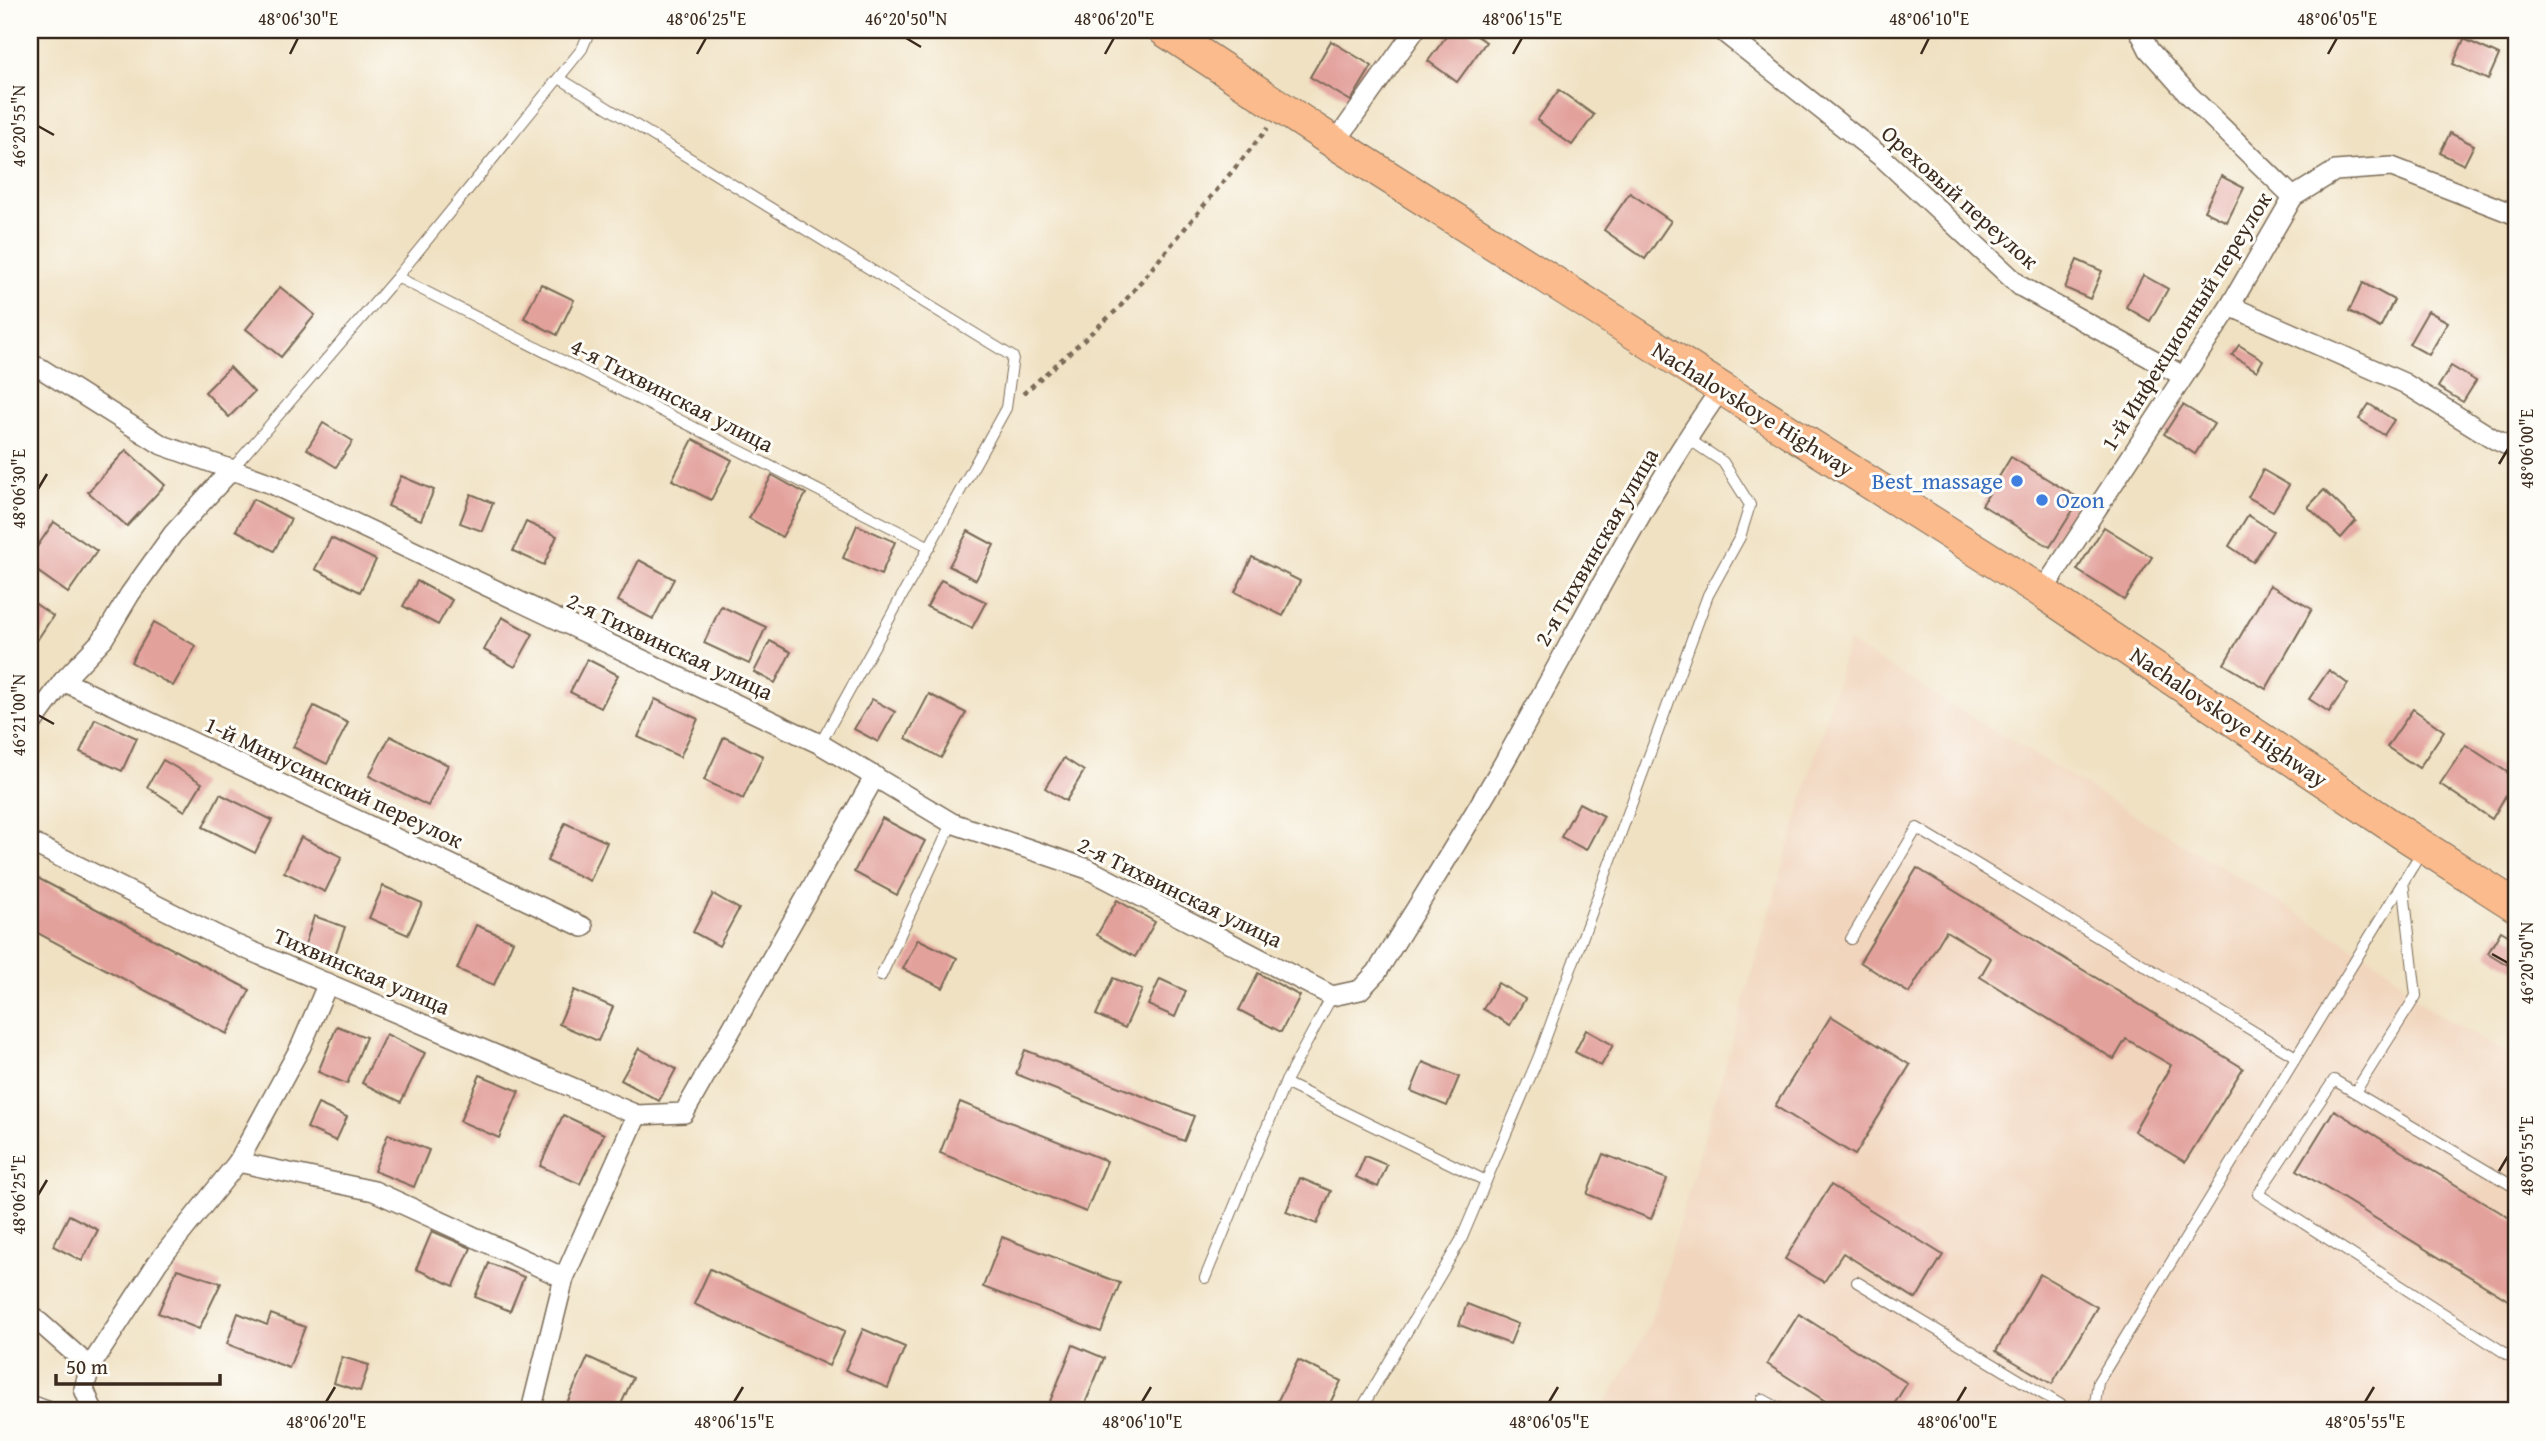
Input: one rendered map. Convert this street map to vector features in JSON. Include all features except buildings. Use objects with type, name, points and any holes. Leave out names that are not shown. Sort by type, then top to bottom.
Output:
[{"type":"main road","name":"Nachalovskoye Highway","points":[[1164,30],[1335,143],[2042,592],[2516,906]]},
{"type":"street","points":[[1335,143],[1415,30]]},
{"type":"street","name":"Ореховый переулок","points":[[1721,30],[1884,159],[2020,286],[2183,376]]},
{"type":"street","name":"1-й Инфекционный переулок","points":[[2042,592],[2230,306],[2293,197],[2189,95],[2149,50],[2139,30]]},
{"type":"street","points":[[2293,197],[2335,171],[2392,167],[2516,215]]},
{"type":"street","points":[[2230,306],[2404,383],[2494,439],[2516,449]]},
{"type":"street","name":"2-я Тихвинская улица","points":[[30,364],[162,445],[272,484],[820,744],[952,823],[1088,869],[1332,996],[1360,990],[1377,972],[1511,752],[1609,567],[1687,438],[1721,389]]},
{"type":"street","points":[[30,726],[63,681],[103,639],[130,594],[173,534],[232,469]]},
{"type":"street","name":"1-й Минусинский переулок","points":[[63,681],[583,927]]},
{"type":"street","name":"Тихвинская улица","points":[[30,842],[232,943],[637,1115],[684,1114],[875,776]]},
{"type":"street","points":[[93,1411],[84,1389],[90,1367],[158,1262],[238,1162],[302,1046],[328,983]]},
{"type":"street","points":[[531,1411],[564,1278],[637,1115]]},
{"type":"street","points":[[238,1162],[374,1191],[564,1278]]},
{"type":"street","points":[[30,1314],[90,1367]]},
{"type":"street","points":[[30,1405],[47,1411]]},
{"type":"lane","points":[[232,469],[397,277],[582,49],[590,30]]},
{"type":"lane","points":[[559,78],[1013,357],[1006,408],[820,744]]},
{"type":"lane","name":"4-я Тихвинская улица","points":[[397,277],[930,547]]},
{"type":"lane","points":[[1360,1411],[1461,1240],[1539,1056],[1708,595],[1740,537],[1750,505],[1723,462],[1687,438]]},
{"type":"lane","points":[[881,976],[952,823]]},
{"type":"lane","points":[[1851,939],[1917,828],[2296,1057]]},
{"type":"lane","points":[[2094,1411],[2098,1382],[2424,847]]},
{"type":"lane","points":[[2355,1092],[2416,996],[2403,881]]},
{"type":"lane","points":[[1206,1278],[1285,1083],[1332,996]]},
{"type":"lane","points":[[2516,1188],[2334,1080],[2258,1194],[2516,1360]]},
{"type":"lane","points":[[1285,1083],[1486,1181]]},
{"type":"lane","points":[[1857,1282],[2071,1411]]},
{"type":"lane","points":[[1762,1399],[1784,1411]]},
{"type":"path","points":[[1006,408],[1119,308],[1283,109]]},
{"type":"shaded area","points":[[1848,642],[2360,951],[2385,967],[2426,1007],[2516,1059],[2516,1411],[1602,1411],[1650,1324]]},
{"type":"place","name":"Best_massage","points":[[2017,481]]},
{"type":"place","name":"Ozon","points":[[2042,500]]}]
